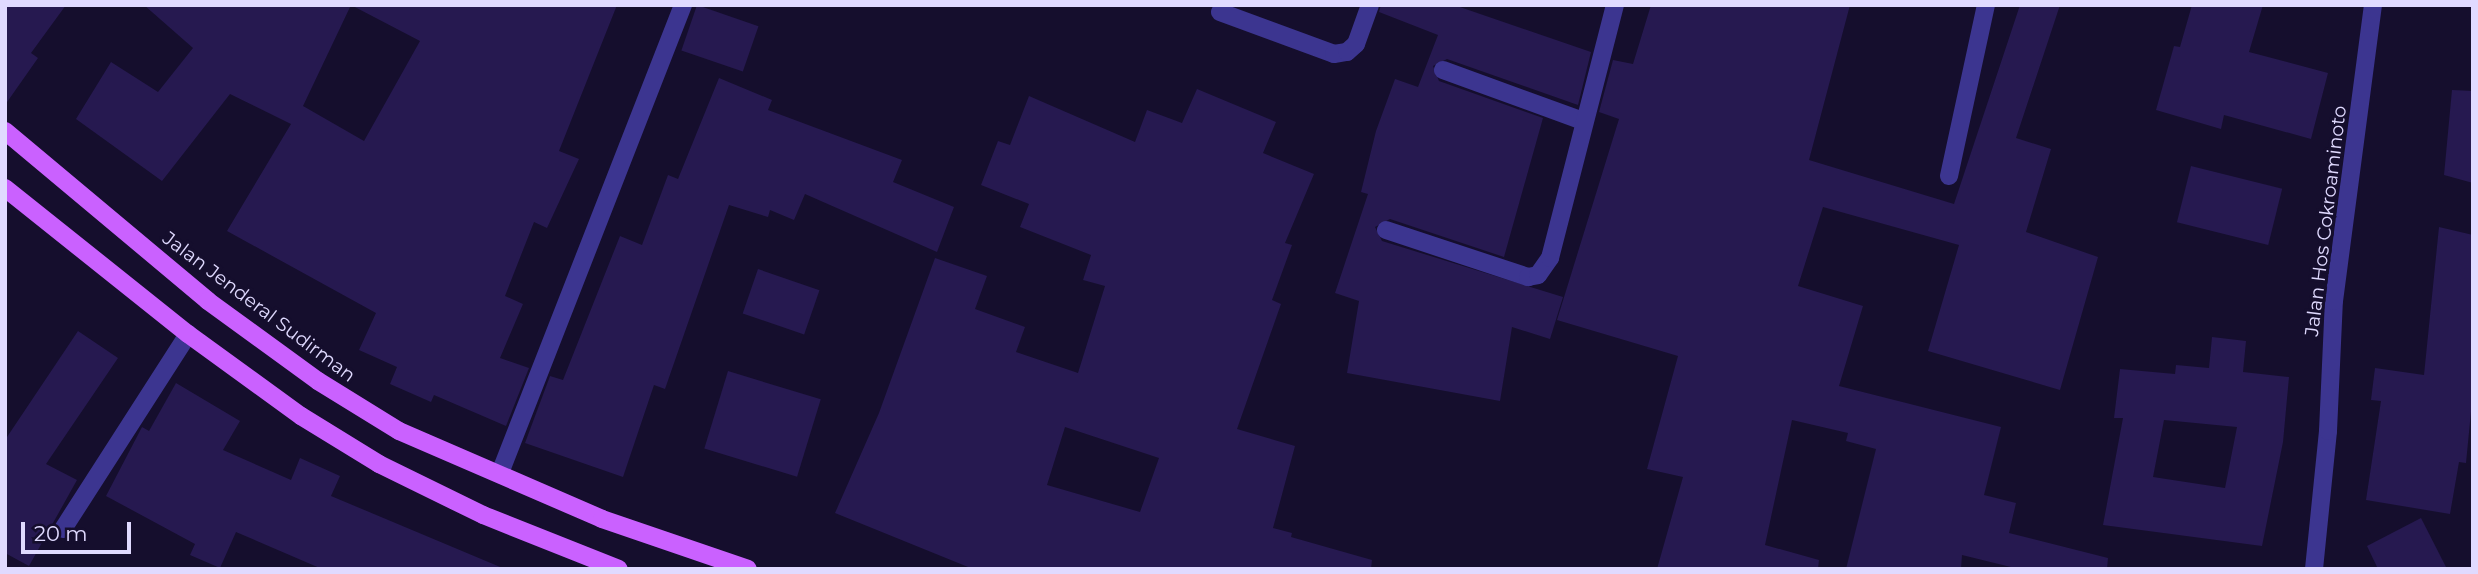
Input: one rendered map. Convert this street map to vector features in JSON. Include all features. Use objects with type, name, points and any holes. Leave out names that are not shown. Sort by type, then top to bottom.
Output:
[{"type":"main road","name":"Jalan Jenderal Sudirman","points":[[5,131],[208,301],[318,381],[399,431],[602,519],[748,569]]},
{"type":"main road","points":[[5,188],[188,334],[301,416],[379,464],[483,515],[619,569]]},
{"type":"street","points":[[500,473],[683,5]]},
{"type":"street","points":[[1220,12],[1334,54],[1348,52],[1356,44],[1370,5]]},
{"type":"street","points":[[1386,230],[1528,277],[1538,275],[1550,258],[1583,121],[1615,5]]},
{"type":"street","points":[[1949,176],[1986,5]]},
{"type":"street","name":"Jalan Hos Cokroaminoto","points":[[2314,569],[2328,431],[2334,301],[2373,5]]},
{"type":"street","points":[[1443,70],[1583,121]]},
{"type":"street","points":[[63,529],[188,334]]},
{"type":"building","points":[[5,5],[66,5],[31,53],[38,58],[5,105]]},
{"type":"building","points":[[144,5],[351,5],[617,5],[559,151],[579,159],[547,228],[534,222],[505,296],[523,304],[500,358],[529,368],[506,426],[434,395],[431,402],[390,384],[397,367],[359,350],[376,313],[227,231],[291,124],[230,94],[162,181],[76,119],[111,62],[158,92],[193,48]],"holes":[[[351,5],[420,41],[364,141],[303,106]]]},
{"type":"building","points":[[697,5],[758,26],[743,72],[681,50]]},
{"type":"building","points":[[1381,5],[1454,5],[1591,52],[1578,105],[1447,59],[1433,66],[1439,81],[1543,118],[1504,257],[1390,219],[1375,227],[1382,241],[1563,297],[1550,339],[1512,327],[1500,401],[1347,373],[1359,301],[1335,293],[1368,194],[1361,192],[1376,131],[1395,79],[1418,87],[1438,35],[1379,12]]},
{"type":"building","points":[[1651,5],[1850,5],[1809,160],[1954,204],[2020,5],[2060,5],[2016,138],[2051,149],[2026,232],[2098,257],[2060,390],[1928,351],[1959,245],[1823,207],[1798,286],[1863,306],[1839,386],[2001,427],[1984,495],[2016,503],[2009,533],[2108,558],[2107,569],[2019,569],[1962,555],[1961,569],[1846,569],[1876,449],[1846,441],[1848,433],[1792,420],[1765,545],[1819,560],[1818,569],[1657,569],[1683,477],[1647,469],[1678,356],[1557,320],[1619,119],[1599,112],[1613,60],[1633,64]]},
{"type":"building","points":[[2192,5],[2263,5],[2249,52],[2328,73],[2311,139],[2224,115],[2221,129],[2156,110],[2174,46],[2180,47]]},
{"type":"building","points":[[719,78],[772,100],[768,110],[902,160],[893,182],[954,207],[937,252],[805,194],[794,220],[770,210],[768,217],[729,205],[665,389],[654,385],[623,477],[525,443],[550,376],[563,380],[620,236],[642,245],[668,175],[678,179]]},
{"type":"building","points":[[1197,89],[1276,122],[1263,153],[1314,174],[1285,243],[1292,245],[1272,300],[1281,304],[1237,429],[1295,446],[1273,528],[1292,533],[1291,537],[1372,560],[1371,569],[973,569],[835,513],[879,413],[935,258],[987,276],[975,309],[1025,327],[1016,352],[1078,373],[1105,286],[1083,280],[1091,255],[1020,227],[1029,204],[981,185],[998,141],[1010,145],[1029,96],[1135,142],[1147,110],[1182,123]],"holes":[[[1065,427],[1159,458],[1140,512],[1047,485]]]},
{"type":"building","points":[[2452,90],[2473,91],[2473,183],[2444,175]]},
{"type":"building","points":[[2191,166],[2282,189],[2268,245],[2177,222]]},
{"type":"building","points":[[2439,227],[2473,235],[2473,391],[2466,463],[2459,462],[2450,514],[2366,500],[2381,401],[2371,400],[2375,368],[2424,375]]},
{"type":"building","points":[[758,269],[819,290],[804,335],[743,313]]},
{"type":"building","points":[[78,331],[118,358],[46,464],[77,480],[29,566],[5,553],[5,440]]},
{"type":"building","points":[[2212,337],[2246,341],[2243,372],[2289,377],[2283,442],[2262,546],[2103,525],[2123,418],[2114,418],[2120,369],[2175,374],[2176,365],[2209,368]],"holes":[[[2164,420],[2237,427],[2225,488],[2153,477]]]},
{"type":"building","points":[[728,371],[821,399],[797,477],[704,448]]},
{"type":"building","points":[[176,383],[240,421],[223,450],[291,480],[300,458],[340,476],[331,496],[505,569],[322,569],[236,532],[220,568],[190,555],[195,544],[106,496],[142,427],[149,431]]},
{"type":"building","points":[[2421,518],[2447,569],[2378,569],[2367,546]]}]
